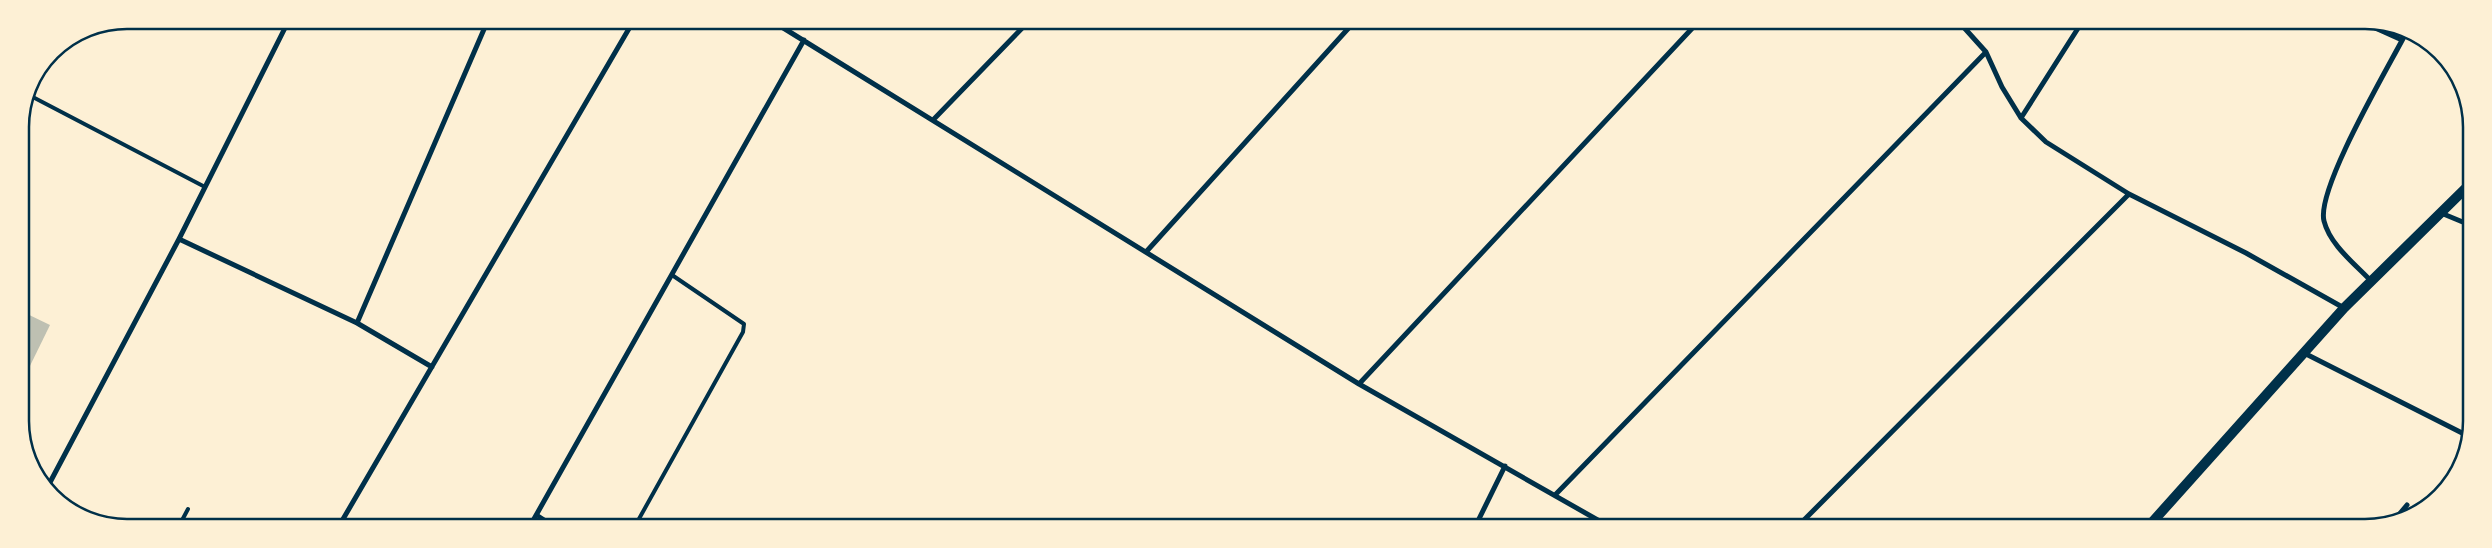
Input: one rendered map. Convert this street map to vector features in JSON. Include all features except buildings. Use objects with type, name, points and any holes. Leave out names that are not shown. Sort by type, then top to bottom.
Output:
[{"type":"main road","points":[[2156,519],[2344,308],[2463,191]]},
{"type":"street","points":[[50,482],[179,239],[284,29]]},
{"type":"street","points":[[357,323],[484,29]]},
{"type":"street","points":[[343,519],[629,29]]},
{"type":"street","points":[[785,29],[934,119],[1358,384],[1556,494],[1597,519]]},
{"type":"street","points":[[934,119],[1021,29]]},
{"type":"street","points":[[1146,252],[1348,29]]},
{"type":"street","points":[[1358,384],[1691,29]]},
{"type":"street","points":[[1965,29],[1986,52],[2002,87],[2021,118],[2046,142],[2129,194],[2246,253],[2344,308]]},
{"type":"street","points":[[2021,118],[2078,29]]},
{"type":"street","points":[[2381,30],[2402,40]]},
{"type":"street","points":[[2371,281],[2330,238],[2324,221],[2323,207],[2325,195],[2344,152],[2404,37]]},
{"type":"street","points":[[534,519],[804,40]]},
{"type":"street","points":[[1556,494],[1986,52]]},
{"type":"street","points":[[1806,519],[2129,194]]},
{"type":"street","points":[[2441,213],[2463,222]]},
{"type":"street","points":[[179,239],[357,323],[432,367]]},
{"type":"street","points":[[2304,354],[2462,433]]},
{"type":"street","points":[[1479,519],[1505,466]]},
{"type":"street","points":[[2400,513],[2407,505]]},
{"type":"lane","points":[[33,97],[205,187]]},
{"type":"lane","points":[[639,519],[743,332],[744,324],[672,274]]},
{"type":"lane","points":[[183,519],[188,509]]},
{"type":"lane","points":[[536,515],[543,519]]}]
